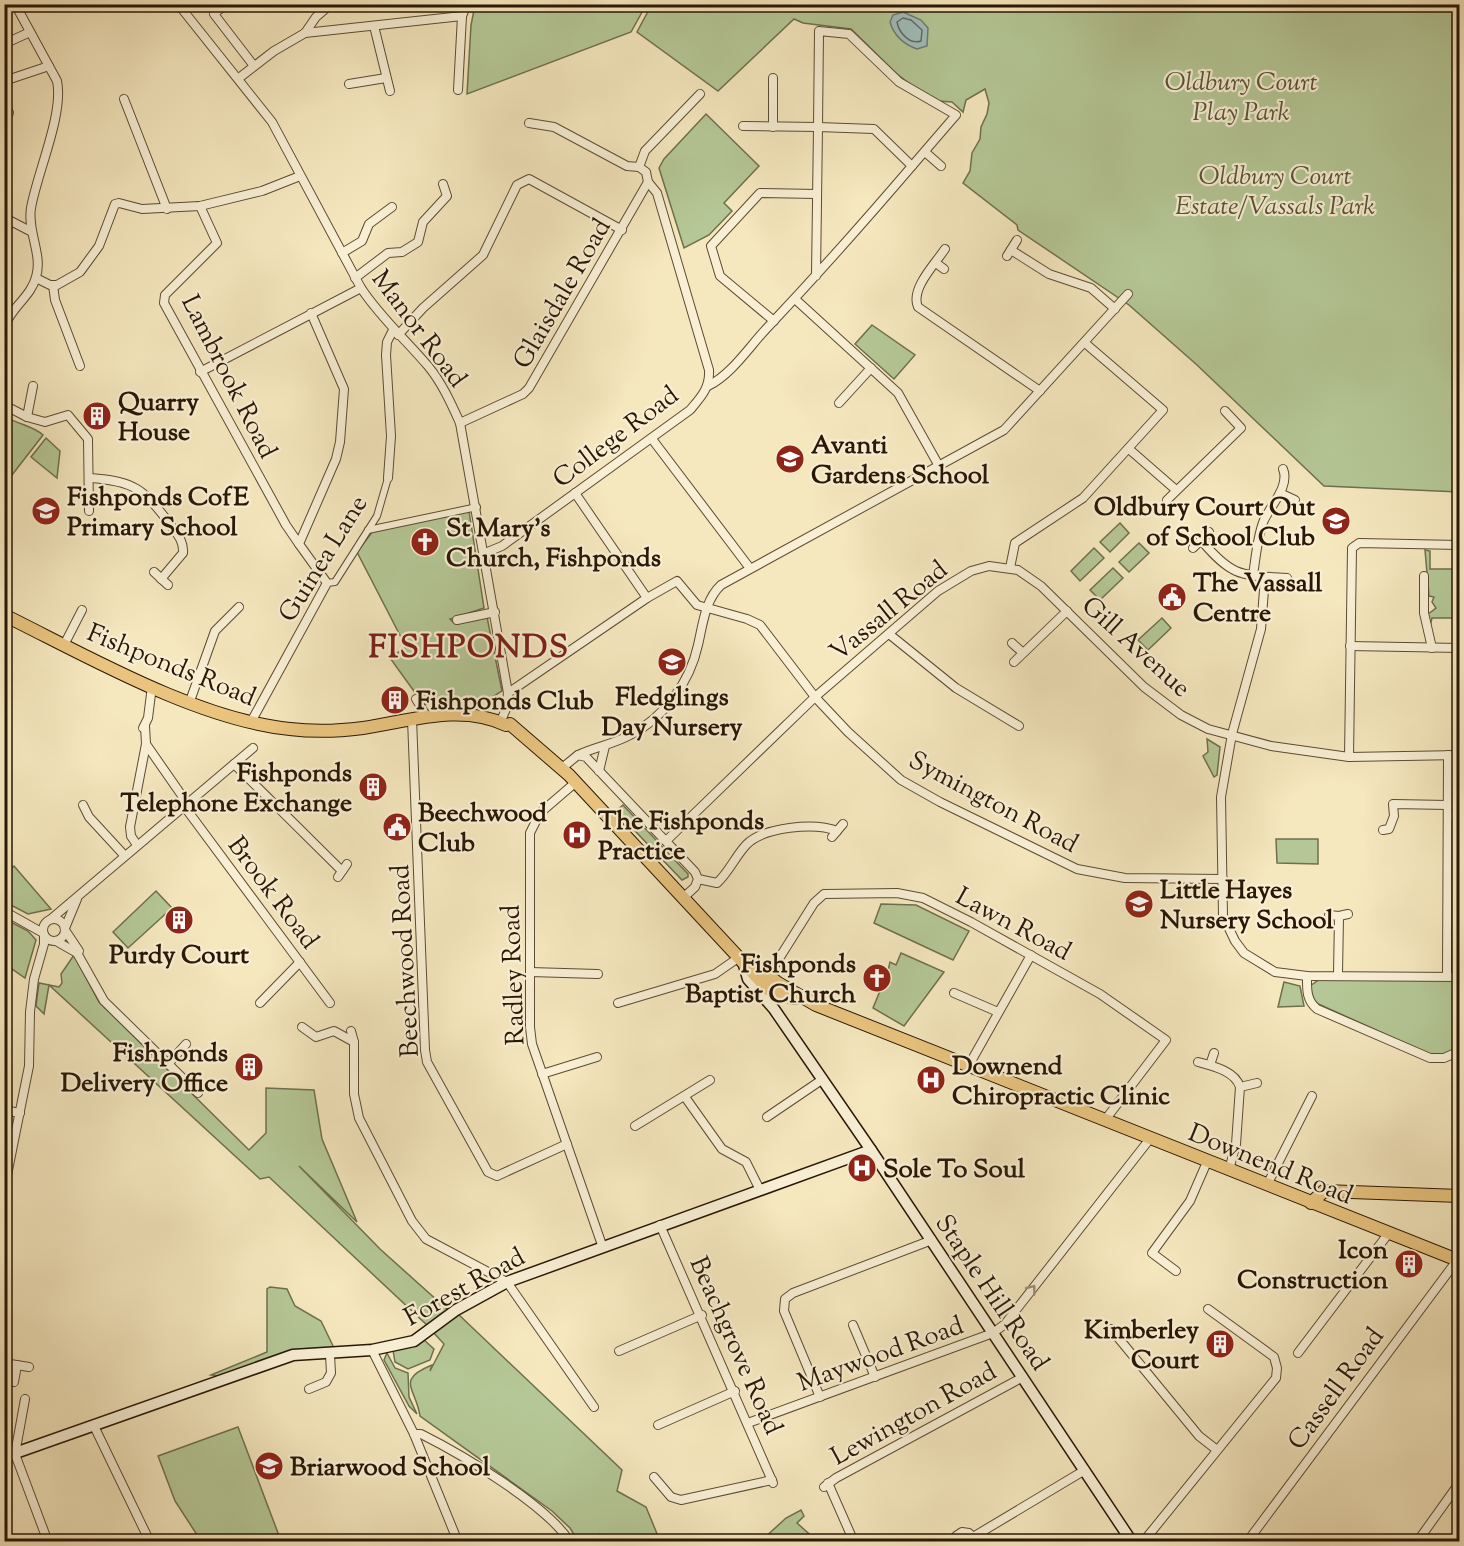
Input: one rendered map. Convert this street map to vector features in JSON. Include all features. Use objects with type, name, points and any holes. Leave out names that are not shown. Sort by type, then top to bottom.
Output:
[{"type":"main road","name":"Fishponds Road","points":[[4,615],[152,686],[190,702],[251,722],[292,730],[344,730],[427,717],[475,714],[512,725],[576,782],[768,989]]},
{"type":"main road","name":"Fishponds Road","points":[[741,961],[752,963],[768,976]]},
{"type":"main road","name":"Staple Hill Road","points":[[741,961],[748,979],[774,1009],[823,1079],[1132,1542]]},
{"type":"main road","name":"Downend Road","points":[[768,976],[799,997],[1105,1120],[1149,1140],[1459,1260]]},
{"type":"main road","name":"Staple Hill Road","points":[[768,989],[774,1009]]},
{"type":"main road","name":"Downend Road","points":[[768,989],[793,998],[799,997]]},
{"type":"main road","name":"Forest Road","points":[[10,1456],[293,1355],[372,1350],[420,1338],[433,1325],[507,1281],[871,1150]]},
{"type":"main road","points":[[1311,1203],[1324,1191],[1460,1196]]},
{"type":"street","points":[[4,328],[12,311],[26,295],[36,278],[38,264],[32,232],[31,210],[59,90],[49,66],[15,4]]},
{"type":"street","name":"Manor Road","points":[[178,4],[272,122],[361,288],[433,374],[446,393],[460,423],[477,507],[508,693],[503,724]]},
{"type":"street","points":[[226,4],[214,14],[254,66]]},
{"type":"street","points":[[305,33],[316,17],[331,4]]},
{"type":"street","points":[[458,90],[462,16],[467,4]]},
{"type":"street","points":[[239,78],[274,51],[305,33],[462,16]]},
{"type":"street","points":[[374,26],[390,91]]},
{"type":"street","points":[[708,386],[719,380],[816,276],[956,115],[899,82],[849,34],[819,31],[816,276]]},
{"type":"street","points":[[4,44],[30,32]]},
{"type":"street","points":[[4,81],[49,66]]},
{"type":"street","points":[[349,84],[386,78]]},
{"type":"street","points":[[773,78],[773,127]]},
{"type":"street","points":[[529,123],[554,127],[627,166],[639,167],[645,151],[700,94]]},
{"type":"street","points":[[124,99],[167,209]]},
{"type":"street","points":[[743,126],[874,129],[912,166]]},
{"type":"street","points":[[925,152],[940,166]]},
{"type":"street","name":"College Road","points":[[485,553],[502,546],[652,439],[690,410],[708,386],[709,370],[657,193],[648,182],[646,172],[639,167]]},
{"type":"street","points":[[36,278],[53,285],[65,282],[88,263],[99,246],[115,204],[142,209],[200,206],[262,191],[300,176]]},
{"type":"street","points":[[388,478],[391,436],[387,342],[483,255],[517,185],[529,179],[622,230]]},
{"type":"street","name":"Glaisdale Road","points":[[460,423],[523,394],[529,388],[648,182]]},
{"type":"street","points":[[355,278],[391,252],[402,252],[418,242],[423,222],[447,196],[443,184]]},
{"type":"street","points":[[774,321],[720,276],[711,246],[760,193],[816,194]]},
{"type":"street","name":"Lambrook Road","points":[[200,206],[217,243],[165,295],[164,303],[200,372],[299,544],[327,583]]},
{"type":"street","points":[[342,254],[362,241],[369,224],[392,207]]},
{"type":"street","points":[[5,218],[32,232]]},
{"type":"street","points":[[1017,240],[1009,253],[1049,274],[1091,288],[1115,309]]},
{"type":"street","points":[[945,249],[917,293],[916,303],[920,310],[1041,391]]},
{"type":"street","points":[[936,263],[945,269]]},
{"type":"street","points":[[53,285],[55,300],[80,366]]},
{"type":"street","points":[[200,372],[361,288]]},
{"type":"street","points":[[562,768],[578,755],[630,735],[650,722],[677,692],[695,657],[707,608],[717,588],[749,567],[1004,429],[1128,294]]},
{"type":"street","points":[[795,298],[897,393],[939,466]]},
{"type":"street","points":[[299,544],[336,459],[340,442],[344,389],[311,313]]},
{"type":"street","points":[[1010,568],[1016,543],[1078,503],[1163,410],[1085,343]]},
{"type":"street","points":[[839,403],[871,368]]},
{"type":"street","points":[[27,417],[33,386]]},
{"type":"street","points":[[4,405],[27,417],[45,422],[68,416],[87,435],[90,478],[89,511]]},
{"type":"street","points":[[1167,500],[1241,428],[1226,411]]},
{"type":"street","points":[[652,439],[749,567]]},
{"type":"street","points":[[1129,449],[1176,490]]},
{"type":"street","points":[[1253,575],[1258,542],[1270,509],[1280,493],[1285,476],[1282,469]]},
{"type":"street","points":[[90,478],[118,480],[151,498],[181,539],[183,553],[161,579]]},
{"type":"street","name":"Guinea Lane","points":[[251,722],[327,583],[335,582],[377,516],[388,478]]},
{"type":"street","points":[[575,493],[647,598]]},
{"type":"street","points":[[1280,493],[1295,500]]},
{"type":"street","points":[[368,530],[477,507]]},
{"type":"street","points":[[1193,548],[1209,532]]},
{"type":"street","points":[[1201,540],[1230,570],[1265,577],[1287,578]]},
{"type":"street","points":[[1349,757],[1352,548],[1355,544],[1460,544]]},
{"type":"street","name":"Vassall Road","points":[[666,841],[815,697],[953,580],[971,571],[989,566],[1010,568]]},
{"type":"street","name":"Gill Avenue","points":[[1010,568],[1041,586],[1144,687],[1181,715],[1208,729],[1270,746],[1349,757],[1460,755]]},
{"type":"street","points":[[154,572],[168,585]]},
{"type":"street","points":[[1424,576],[1424,613],[1432,648]]},
{"type":"street","points":[[1265,577],[1261,629],[1232,734],[1221,797],[1223,916],[1235,941],[1244,953],[1275,972],[1307,976],[1338,974],[1460,977]]},
{"type":"street","points":[[508,693],[677,580],[693,602],[707,608]]},
{"type":"street","points":[[190,702],[215,631],[239,607]]},
{"type":"street","name":"Symington Road","points":[[707,608],[760,625],[815,697],[870,754],[901,780],[940,802],[1077,869],[1125,878],[1223,879]]},
{"type":"street","points":[[64,645],[82,610]]},
{"type":"street","points":[[1014,662],[1066,611]]},
{"type":"street","points":[[457,620],[495,612]]},
{"type":"street","points":[[889,634],[957,688],[1019,726]]},
{"type":"street","points":[[1012,643],[1023,653]]},
{"type":"street","points":[[1350,646],[1460,648]]},
{"type":"street","points":[[137,844],[131,836],[130,827],[146,744],[144,728],[152,686]]},
{"type":"street","points":[[416,699],[427,717]]},
{"type":"street","name":"Beechwood Road","points":[[412,719],[428,1062],[488,1172],[497,1176],[567,1144]]},
{"type":"street","name":"Brook Road","points":[[146,744],[186,805],[330,1003]]},
{"type":"street","points":[[599,771],[605,746]]},
{"type":"street","points":[[4,1190],[29,1066],[30,1012],[34,979],[44,944],[43,934],[48,921],[253,747]]},
{"type":"street","points":[[578,755],[586,757],[695,872],[698,879],[695,887],[683,898]]},
{"type":"street","points":[[1447,976],[1448,755]]},
{"type":"street","points":[[234,764],[340,874],[347,864]]},
{"type":"street","name":"Radley Road","points":[[576,782],[540,813],[530,832],[530,1027],[542,1074],[602,1245]]},
{"type":"street","points":[[1383,830],[1389,829],[1394,816],[1393,804],[1448,805]]},
{"type":"street","points":[[83,805],[89,817],[124,855]]},
{"type":"street","points":[[1448,815],[1460,815]]},
{"type":"street","points":[[698,879],[717,883],[746,845],[765,832],[814,826],[835,834],[843,824]]},
{"type":"street","name":"Lawn Road","points":[[768,976],[814,903],[824,894],[897,893],[923,898],[1100,994],[1166,1040],[1105,1120]]},
{"type":"street","points":[[38,961],[56,941],[63,937],[79,895]]},
{"type":"street","points":[[4,911],[43,934],[50,941],[56,941],[76,952],[104,1001],[198,1093]]},
{"type":"street","points":[[1329,915],[1348,914]]},
{"type":"street","points":[[1338,974],[1339,916]]},
{"type":"street","points":[[15,917],[60,920],[83,955],[90,975]]},
{"type":"street","points":[[969,1065],[1031,955]]},
{"type":"street","points":[[618,1002],[715,974],[741,961]]},
{"type":"street","points":[[260,1003],[300,962]]},
{"type":"street","points":[[530,972],[598,974]]},
{"type":"street","points":[[1307,976],[1307,994],[1311,1004],[1317,1009],[1430,1058],[1444,1058],[1460,1051]]},
{"type":"street","points":[[954,993],[998,1012]]},
{"type":"street","points":[[302,1027],[316,1037],[320,1038],[334,1031],[354,1042]]},
{"type":"street","points":[[351,1031],[354,1042],[354,1094],[358,1118],[412,1221],[426,1239],[507,1281],[594,1407]]},
{"type":"street","points":[[168,1064],[186,1044]]},
{"type":"street","points":[[1210,1065],[1214,1053]]},
{"type":"street","points":[[542,1074],[597,1057]]},
{"type":"street","points":[[1198,1062],[1210,1065],[1236,1078],[1240,1087],[1236,1144],[1229,1170]]},
{"type":"street","points":[[767,1117],[823,1079]]},
{"type":"street","points":[[635,1126],[710,1080]]},
{"type":"street","points":[[1240,1087],[1257,1083]]},
{"type":"street","points":[[1267,1185],[1312,1096]]},
{"type":"street","points":[[685,1097],[722,1149],[747,1162],[760,1190]]},
{"type":"street","points":[[4,1110],[20,1113]]},
{"type":"street","points":[[993,1333],[1005,1323],[1149,1140]]},
{"type":"street","points":[[1176,1271],[1152,1253],[1190,1201],[1207,1161]]},
{"type":"street","name":"Beachgrove Road","points":[[654,1477],[671,1497],[681,1500],[772,1482],[702,1315],[660,1225]]},
{"type":"street","points":[[1298,1353],[1388,1234]]},
{"type":"street","points":[[820,1397],[784,1311],[785,1299],[793,1293],[932,1240]]},
{"type":"street","name":"Cassell Road","points":[[1247,1542],[1459,1260]]},
{"type":"street","points":[[1143,1542],[1276,1378],[1277,1368],[1274,1357],[1238,1335],[1208,1309]]},
{"type":"street","points":[[619,1351],[702,1315]]},
{"type":"street","points":[[853,1325],[874,1377]]},
{"type":"street","points":[[1111,1329],[1199,1436],[1217,1450]]},
{"type":"street","name":"Maywood Road","points":[[748,1423],[993,1333]]},
{"type":"street","points":[[372,1350],[414,1434],[458,1542]]},
{"type":"street","points":[[309,1389],[326,1382],[331,1373],[330,1354]]},
{"type":"street","points":[[4,1363],[29,1367]]},
{"type":"street","points":[[14,1382],[17,1365]]},
{"type":"street","name":"Lewington Road","points":[[854,1542],[826,1485],[1023,1377]]},
{"type":"street","points":[[658,1425],[735,1391]]},
{"type":"street","points":[[25,1399],[10,1456],[48,1542]]},
{"type":"street","points":[[94,1426],[150,1542]]},
{"type":"street","points":[[414,1434],[421,1434],[459,1453],[548,1516],[570,1542]]},
{"type":"street","points":[[956,1542],[956,1536],[962,1532],[969,1533],[973,1539],[1085,1470]]},
{"type":"street","points":[[1418,1542],[1460,1482]]},
{"type":"green space","name":"Oldbury Court Estate/Vassals Park","points":[[652,4],[1459,5],[1459,492],[1324,486],[1197,365],[1129,305],[1018,230],[1017,225],[963,183],[970,171],[972,153],[980,139],[981,127],[987,114],[989,103],[985,89],[966,100],[963,112],[952,102],[938,101],[918,90],[897,74],[851,29],[803,23],[794,19],[718,91],[637,32]]},
{"type":"green space","points":[[475,5],[646,5],[631,32],[467,94],[471,25]]},
{"type":"green space","points":[[706,114],[759,166],[724,203],[732,211],[709,235],[684,248],[659,168],[664,159]]},
{"type":"green space","points":[[872,325],[915,355],[894,379],[855,344]]},
{"type":"green space","points":[[5,416],[43,435],[12,475],[5,471]]},
{"type":"green space","points":[[46,438],[60,451],[57,478],[31,457]]},
{"type":"green space","points":[[469,511],[484,608],[450,619],[455,624],[487,617],[502,691],[488,700],[440,699],[424,705],[390,658],[406,647],[357,552],[373,531]]},
{"type":"green space","points":[[1120,523],[1129,533],[1110,552],[1100,542]]},
{"type":"green space","points":[[1139,543],[1149,553],[1129,572],[1119,562]]},
{"type":"green space","points":[[1094,548],[1104,558],[1080,581],[1071,571]]},
{"type":"green space","points":[[1425,550],[1430,551],[1430,569],[1459,569],[1459,618],[1432,618],[1430,626],[1427,615],[1436,608],[1432,602],[1434,597],[1429,596]]},
{"type":"green space","points":[[1113,568],[1123,578],[1100,600],[1090,590]]},
{"type":"green space","points":[[1162,618],[1171,628],[1148,650],[1138,640]]},
{"type":"green space","points":[[1207,739],[1220,747],[1217,775],[1214,777],[1203,756],[1208,752]]},
{"type":"green space","points":[[623,805],[688,874],[688,877],[682,880],[616,811]]},
{"type":"green space","points":[[1276,839],[1318,839],[1318,864],[1277,863]]},
{"type":"green space","points":[[14,866],[51,909],[28,914],[5,902],[5,874]]},
{"type":"green space","points":[[156,891],[172,908],[128,948],[113,932]]},
{"type":"green space","points":[[881,904],[916,905],[969,931],[953,960],[874,923]]},
{"type":"green space","points":[[5,919],[28,931],[36,940],[25,978],[5,964]]},
{"type":"green space","points":[[901,953],[944,972],[904,1026],[873,1008],[882,986],[886,987],[890,977],[887,975],[890,962],[896,965]]},
{"type":"green space","points":[[74,955],[99,1002],[249,1150],[266,1133],[266,1088],[314,1090],[322,1139],[357,1222],[299,1166],[380,1249],[449,1311],[428,1326],[269,1177],[260,1179],[49,985],[59,987],[62,983],[61,974]]},
{"type":"green space","points":[[1320,979],[1459,980],[1459,1048],[1440,1055],[1431,1055],[1314,1002],[1310,986]]},
{"type":"green space","points":[[1284,982],[1300,986],[1304,1006],[1278,1007]]},
{"type":"green space","points":[[39,983],[49,985],[44,1014],[36,1006]]},
{"type":"green space","points":[[270,1287],[287,1289],[295,1306],[321,1321],[334,1348],[303,1349],[218,1376],[211,1375],[267,1352],[267,1289]]},
{"type":"green space","points":[[457,1313],[622,1470],[617,1491],[646,1507],[660,1541],[607,1541],[600,1534],[578,1541],[570,1528],[552,1511],[420,1416],[411,1380],[421,1370],[432,1365],[430,1371],[444,1344],[433,1332]]},
{"type":"green space","points":[[424,1340],[434,1349],[430,1360],[408,1369],[395,1362],[393,1350]]},
{"type":"green space","points":[[387,1353],[395,1368],[408,1373],[409,1397],[417,1414],[409,1406],[384,1360]]},
{"type":"green space","points":[[238,1427],[281,1541],[201,1541],[175,1501],[158,1456]]},
{"type":"green space","points":[[801,1510],[804,1516],[797,1523],[817,1541],[761,1541],[786,1518]]},
{"type":"water","points":[[903,12],[921,20],[928,28],[927,46],[917,49],[907,45],[897,35],[890,22],[893,15]]},
{"type":"waterway","points":[[1449,4],[1460,19]]},
{"type":"place","name":"Quarry House","points":[[97,416]]},
{"type":"place","name":"Avanti Gardens School","points":[[790,459]]},
{"type":"place","name":"Fishponds CofE Primary School","points":[[46,511]]},
{"type":"place","name":"Oldbury Court Out of School Club","points":[[1336,521]]},
{"type":"place","name":"St Mary's Church, Fishponds","points":[[425,542]]},
{"type":"place","name":"The Vassall Centre","points":[[1172,597]]},
{"type":"place","name":"Fledglings Day Nursery","points":[[672,662]]},
{"type":"place","name":"Fishponds Club","points":[[395,700]]},
{"type":"place","name":"Fishponds Telephone Exchange","points":[[373,787]]},
{"type":"place","name":"Beechwood Club","points":[[397,827]]},
{"type":"place","name":"The Fishponds Practice","points":[[577,835]]},
{"type":"place","name":"Little Hayes Nursery School","points":[[1139,904]]},
{"type":"place","name":"Purdy Court","points":[[179,920]]},
{"type":"place","name":"Fishponds Baptist Church","points":[[877,978]]},
{"type":"place","name":"Fishponds Delivery Office","points":[[249,1067]]},
{"type":"place","name":"Downend Chiropractic Clinic","points":[[931,1080]]},
{"type":"place","name":"Sole To Soul","points":[[862,1168]]},
{"type":"place","name":"Icon Construction","points":[[1409,1264]]},
{"type":"place","name":"Kimberley Court","points":[[1220,1344]]},
{"type":"place","name":"Briarwood School","points":[[269,1466]]},
{"type":"district","name":"FISHPONDS","points":[[469,646]]},
{"type":"park label","name":"Oldbury Court Play Park","points":[[1241,96]]}]
